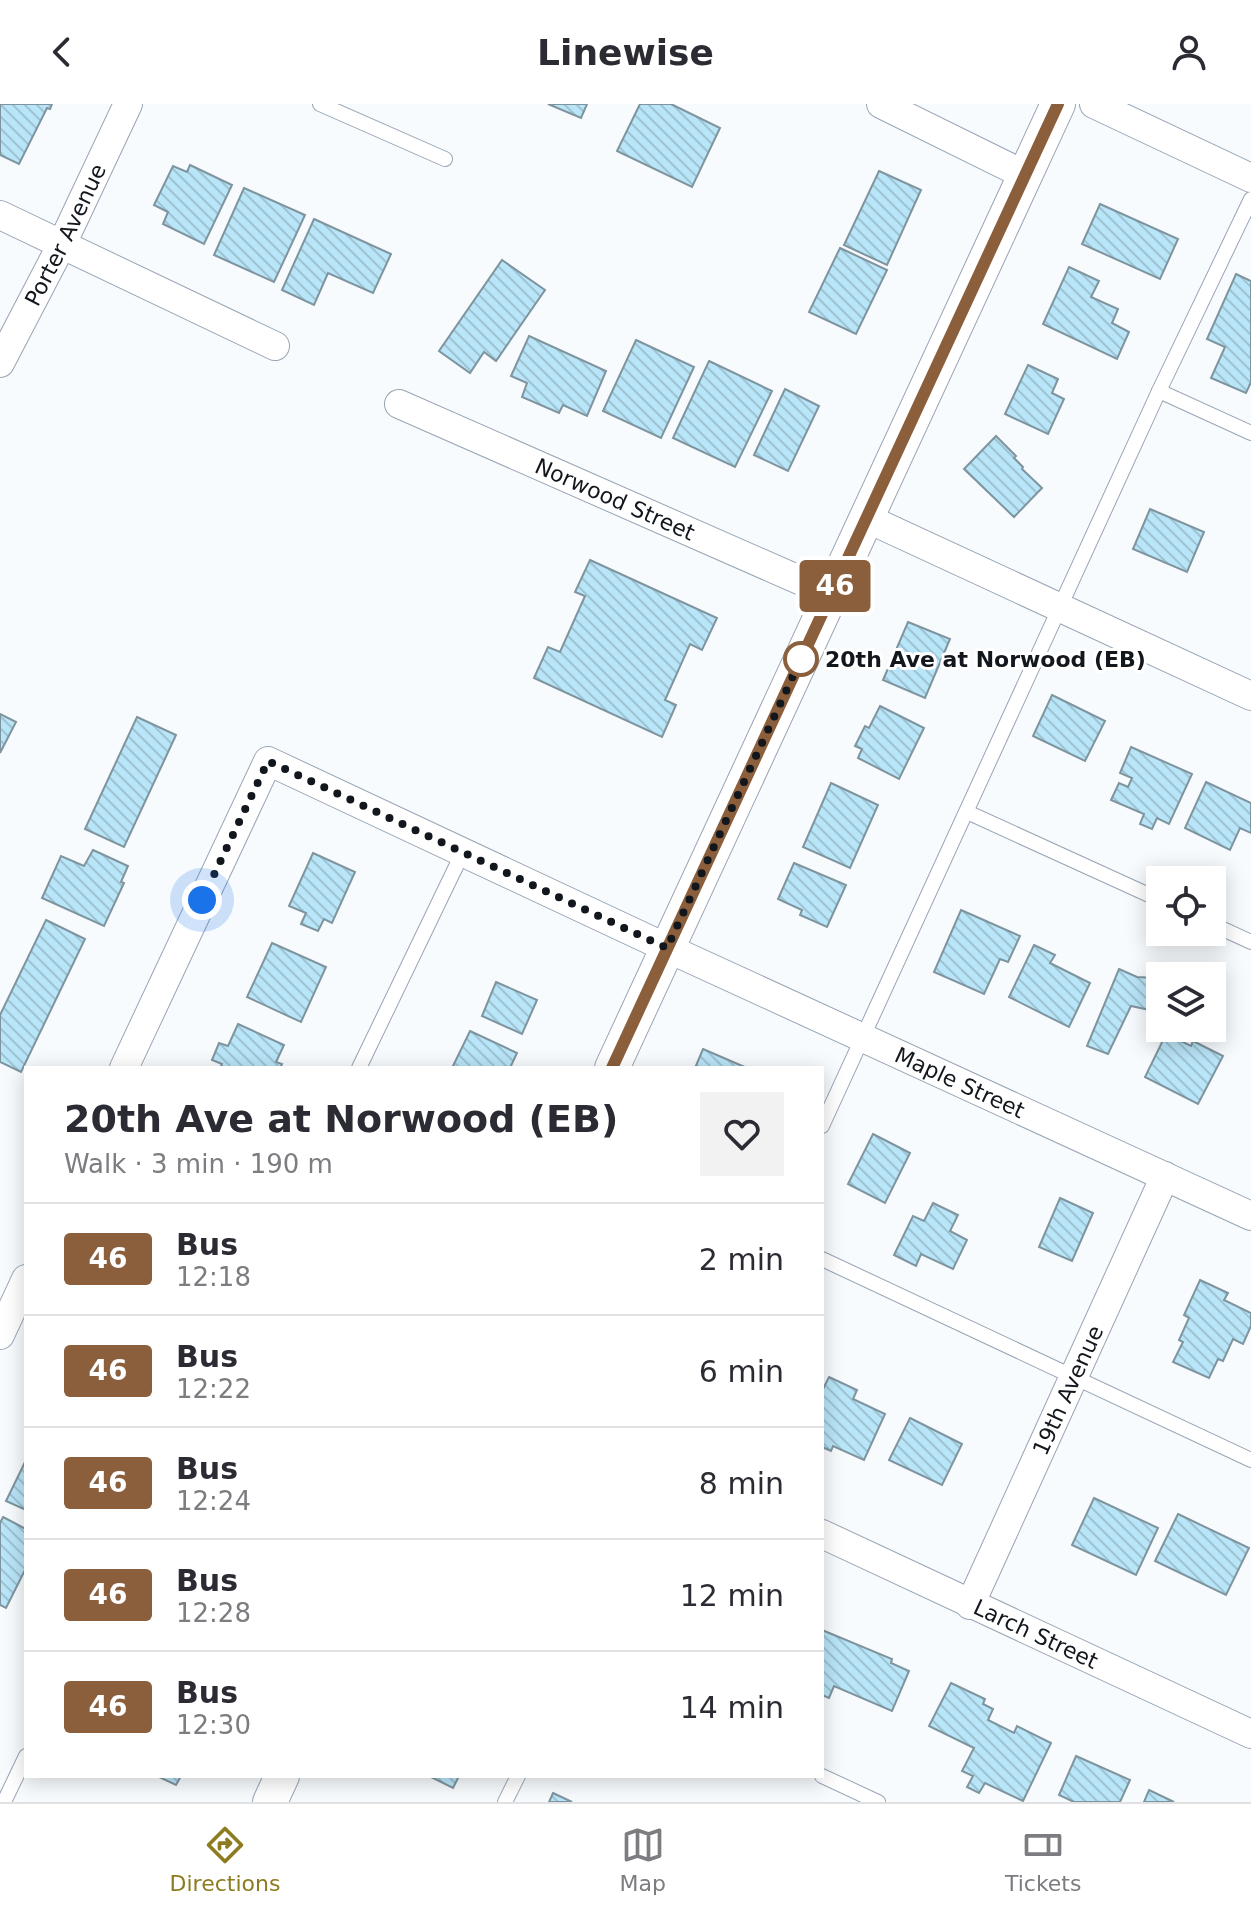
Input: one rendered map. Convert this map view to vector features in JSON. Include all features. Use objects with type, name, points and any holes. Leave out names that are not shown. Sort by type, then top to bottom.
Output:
[{"type":"street","name":"Porter Avenue","points":[[0,363],[62,244],[128,104]]},
{"type":"street","points":[[881,104],[1025,175]]},
{"type":"street","points":[[613,1066],[1058,104]]},
{"type":"street","points":[[1094,104],[1251,178]]},
{"type":"street","points":[[0,215],[275,346]]},
{"type":"street","name":"Norwood Street","points":[[399,404],[831,594]]},
{"type":"street","points":[[866,518],[1251,696]]},
{"type":"street","name":"Maple Street","points":[[125,1066],[268,761],[1251,1216]]},
{"type":"street","name":"19th Avenue","points":[[970,1605],[1165,1176]]},
{"type":"street","points":[[0,1335],[24,1283]]},
{"type":"street","name":"Larch Street","points":[[824,1535],[1251,1734]]},
{"type":"lane","points":[[320,104],[445,159]]},
{"type":"lane","points":[[824,1122],[1059,607],[1251,199]]},
{"type":"lane","points":[[1159,391],[1251,433]]},
{"type":"lane","points":[[967,812],[1146,894]]},
{"type":"lane","points":[[360,1066],[463,852]]},
{"type":"lane","points":[[1226,930],[1251,942]]},
{"type":"lane","points":[[824,1260],[1251,1460]]},
{"type":"lane","points":[[4,1802],[24,1760]]},
{"type":"lane","points":[[824,1777],[878,1802]]},
{"type":"lane","points":[[505,1802],[517,1778]]},
{"type":"building","points":[[0,104],[52,104],[50,109],[47,108],[19,164],[0,155]]},
{"type":"building","points":[[548,104],[587,104],[581,118]]},
{"type":"building","points":[[640,104],[671,104],[720,128],[692,187],[617,151]]},
{"type":"building","points":[[190,165],[232,185],[204,244],[163,224],[168,212],[154,205],[173,166],[187,172]]},
{"type":"building","points":[[879,171],[921,190],[887,265],[844,245]]},
{"type":"building","points":[[244,188],[305,215],[274,282],[214,255]]},
{"type":"building","points":[[1100,204],[1178,239],[1160,279],[1082,244]]},
{"type":"building","points":[[314,219],[391,254],[373,293],[328,273],[314,305],[282,290]]},
{"type":"building","points":[[840,248],[887,270],[856,334],[809,312]]},
{"type":"building","points":[[502,260],[545,290],[496,361],[484,352],[470,373],[439,351]]},
{"type":"building","points":[[1069,267],[1099,281],[1091,297],[1118,309],[1112,323],[1129,332],[1117,359],[1043,324]]},
{"type":"building","points":[[1236,274],[1251,281],[1251,382],[1246,393],[1211,378],[1225,347],[1207,339]]},
{"type":"building","points":[[529,336],[606,371],[587,416],[563,405],[559,413],[522,397],[527,383],[511,376]]},
{"type":"building","points":[[636,340],[694,367],[661,438],[603,411]]},
{"type":"building","points":[[709,361],[772,391],[735,467],[673,438]]},
{"type":"building","points":[[1028,365],[1058,379],[1052,393],[1064,399],[1048,434],[1005,414]]},
{"type":"building","points":[[785,389],[819,406],[788,471],[754,455]]},
{"type":"building","points":[[996,436],[1042,488],[1014,517],[964,469]]},
{"type":"building","points":[[1150,509],[1204,532],[1187,572],[1133,549]]},
{"type":"building","points":[[590,560],[717,618],[702,650],[690,644],[665,700],[676,705],[662,737],[534,678],[548,647],[560,652],[585,596],[575,592]]},
{"type":"building","points":[[908,622],[950,639],[925,698],[883,680]]},
{"type":"building","points":[[1052,695],[1105,721],[1085,761],[1033,736]]},
{"type":"building","points":[[880,706],[924,728],[899,779],[858,758],[862,749],[855,746]]},
{"type":"building","points":[[0,714],[16,722],[0,753]]},
{"type":"building","points":[[137,717],[176,735],[124,847],[85,829]]},
{"type":"building","points":[[1131,747],[1192,774],[1169,824],[1157,818],[1152,829],[1140,824],[1144,814],[1111,800],[1119,783],[1128,787],[1132,778],[1120,773]]},
{"type":"building","points":[[1206,782],[1251,803],[1251,833],[1240,828],[1230,850],[1185,828]]},
{"type":"building","points":[[831,783],[878,805],[850,868],[803,847]]},
{"type":"building","points":[[93,850],[128,866],[121,882],[124,883],[104,926],[42,898],[61,856],[84,866]]},
{"type":"building","points":[[313,853],[355,872],[332,923],[324,919],[318,931],[301,924],[306,913],[289,906]]},
{"type":"building","points":[[794,863],[846,885],[827,927],[800,915],[802,910],[778,899]]},
{"type":"building","points":[[961,910],[1020,936],[1008,962],[1000,959],[984,994],[934,972]]},
{"type":"building","points":[[46,920],[85,939],[21,1072],[0,1062],[0,1015]]},
{"type":"building","points":[[272,943],[326,967],[301,1022],[247,997]]},
{"type":"building","points":[[1034,945],[1055,955],[1050,963],[1090,983],[1069,1027],[1009,997]]},
{"type":"building","points":[[1119,969],[1146,977],[1146,1009],[1131,1006],[1108,1054],[1087,1046]]},
{"type":"building","points":[[496,982],[537,1000],[522,1034],[482,1016]]},
{"type":"building","points":[[238,1024],[284,1045],[276,1062],[282,1064],[221,1066],[212,1060],[219,1043],[228,1046]]},
{"type":"building","points":[[470,1031],[517,1053],[511,1066],[453,1066]]},
{"type":"building","points":[[1162,1042],[1183,1042],[1191,1046],[1195,1042],[1223,1056],[1198,1104],[1145,1077]]},
{"type":"building","points":[[703,1049],[742,1066],[696,1066]]},
{"type":"building","points":[[873,1134],[910,1153],[885,1203],[848,1184]]},
{"type":"building","points":[[1060,1198],[1093,1213],[1072,1261],[1039,1247]]},
{"type":"building","points":[[933,1203],[958,1215],[950,1231],[967,1240],[953,1269],[921,1254],[916,1266],[894,1255],[913,1216],[924,1221]]},
{"type":"building","points":[[1200,1280],[1228,1293],[1224,1300],[1251,1313],[1251,1326],[1243,1344],[1233,1339],[1223,1361],[1218,1359],[1209,1378],[1173,1362],[1183,1342],[1179,1340],[1189,1318],[1184,1315]]},
{"type":"building","points":[[829,1377],[857,1390],[853,1399],[885,1414],[864,1460],[833,1446],[831,1451],[824,1448],[824,1387]]},
{"type":"building","points":[[910,1418],[962,1444],[942,1485],[889,1460]]},
{"type":"building","points":[[24,1464],[24,1509],[6,1501]]},
{"type":"building","points":[[1094,1498],[1158,1528],[1136,1575],[1072,1545]]},
{"type":"building","points":[[1178,1514],[1249,1548],[1226,1595],[1155,1561]]},
{"type":"building","points":[[3,1517],[24,1528],[24,1572],[6,1608],[0,1605],[0,1523]]},
{"type":"building","points":[[824,1631],[892,1659],[891,1663],[909,1671],[892,1711],[834,1686],[829,1698],[824,1696]]},
{"type":"building","points":[[951,1683],[985,1699],[983,1704],[993,1709],[988,1720],[1014,1733],[1017,1726],[1051,1743],[1023,1801],[985,1783],[979,1793],[967,1787],[973,1776],[962,1771],[974,1748],[929,1726]]},
{"type":"building","points":[[1076,1756],[1130,1780],[1120,1802],[1074,1802],[1059,1795]]},
{"type":"building","points":[[161,1778],[180,1778],[176,1785]]},
{"type":"building","points":[[433,1778],[458,1778],[453,1788]]},
{"type":"building","points":[[1149,1790],[1174,1802],[1144,1802]]},
{"type":"building","points":[[553,1793],[572,1802],[549,1802]]},
{"type":"bus line","name":"46","points":[[613,1066],[1058,104]]},
{"type":"place","name":"20th Ave at Norwood (EB)","points":[[801,659]]},
{"type":"route","points":[[202,900],[268,761],[667,948],[806,648],[801,659]]}]
